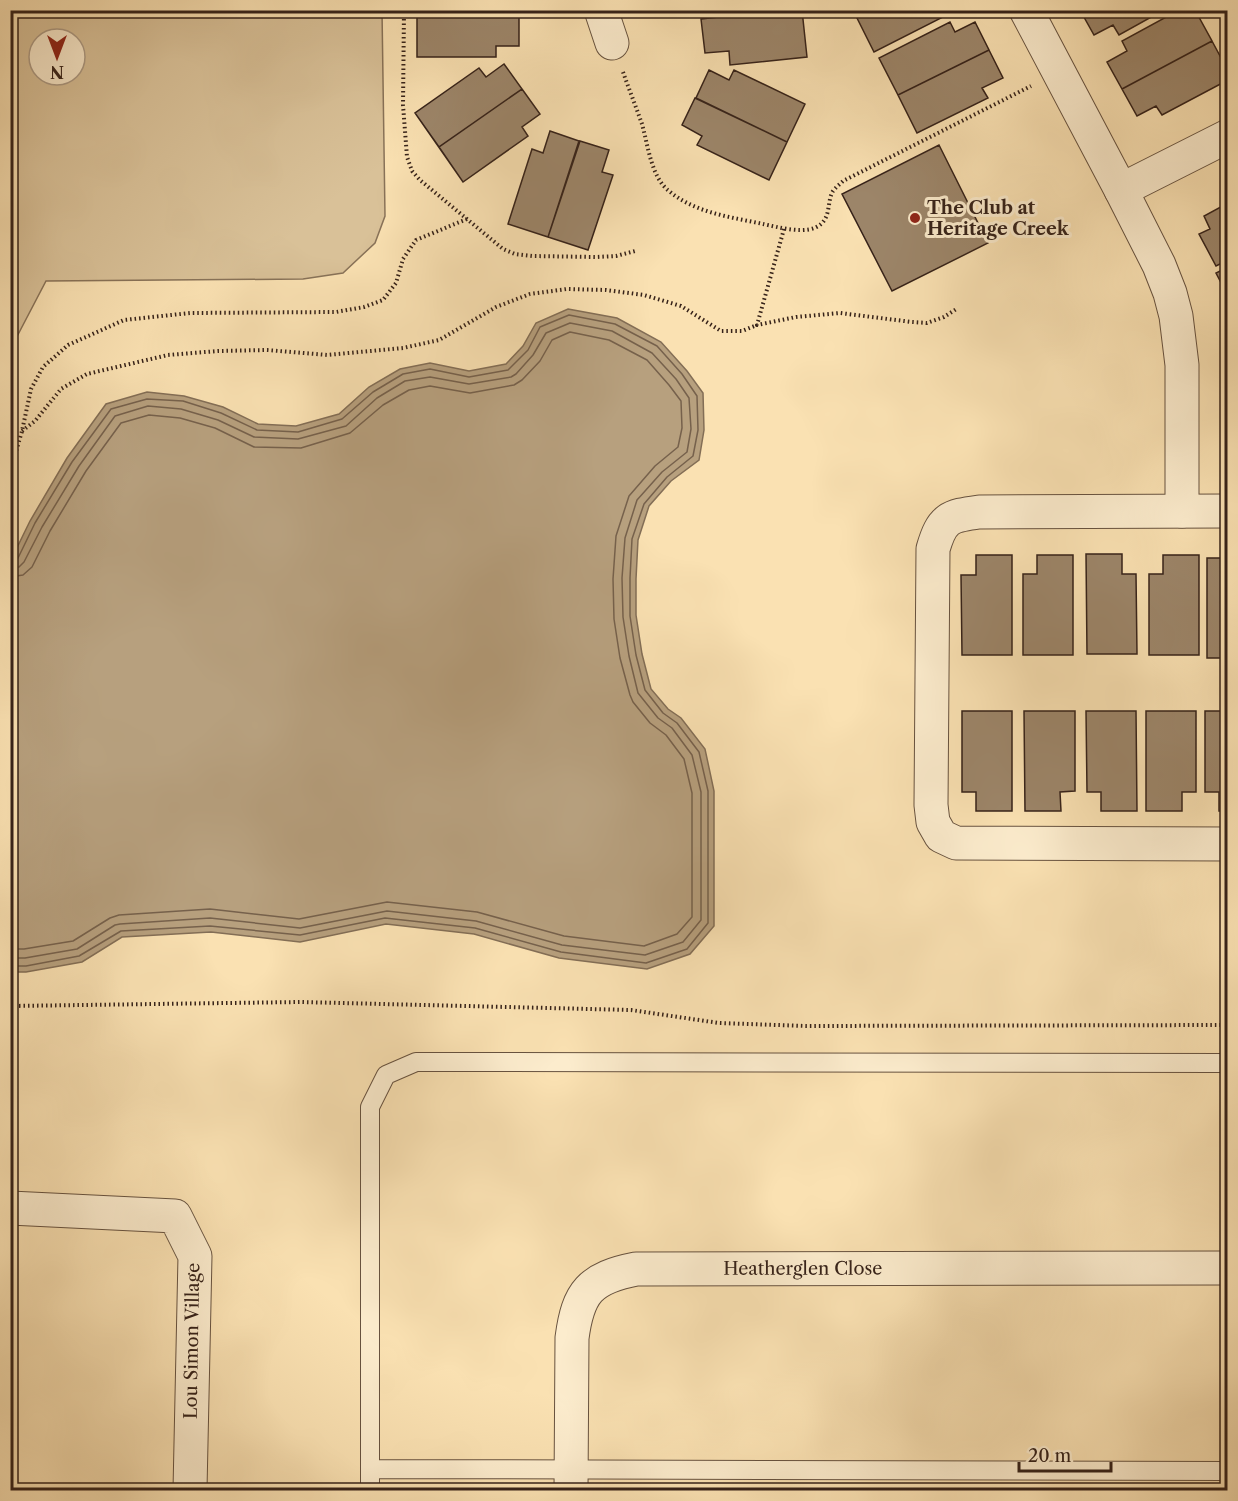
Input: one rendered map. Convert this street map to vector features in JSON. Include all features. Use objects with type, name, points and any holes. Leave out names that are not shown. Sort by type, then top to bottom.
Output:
[{"type":"street","points":[[601,10],[612,43]]},
{"type":"street","points":[[1026,10],[1121,190],[1159,265],[1170,293],[1176,316],[1182,376],[1182,511]]},
{"type":"street","points":[[1121,190],[1227,136]]},
{"type":"street","points":[[1227,511],[979,512],[948,519],[938,531],[933,549],[931,805],[933,822],[941,836],[956,843],[1227,844]]},
{"type":"street","name":"Lou Simon Village","points":[[10,1208],[175,1216],[195,1256],[189,1491]]},
{"type":"street","name":"Heatherglen Close","points":[[571,1480],[574,1318],[579,1303],[589,1287],[618,1272],[636,1269],[1227,1268]]},
{"type":"lane","points":[[370,1491],[370,1107],[386,1075],[417,1062],[1227,1063]]},
{"type":"lane","points":[[370,1469],[571,1480],[1227,1471]]},
{"type":"path","points":[[404,10],[403,105],[407,156],[412,171],[420,180],[503,249],[515,254],[596,257],[616,256],[635,251]]},
{"type":"path","points":[[612,43],[642,123],[652,162],[667,190],[697,208],[784,229],[812,229],[821,225],[827,215],[834,189],[843,181],[1059,72]]},
{"type":"path","points":[[10,472],[31,389],[44,366],[68,345],[124,320],[190,313],[336,312],[364,307],[383,300],[396,283],[403,259],[417,240],[467,219]]},
{"type":"path","points":[[757,325],[784,229]]},
{"type":"path","points":[[22,431],[35,422],[61,389],[87,374],[168,355],[267,350],[327,355],[403,348],[439,340],[495,307],[530,294],[567,289],[606,290],[645,295],[681,306],[721,332],[742,331],[757,325],[796,317],[840,313],[927,323],[944,317],[958,308]]},
{"type":"path","points":[[10,1006],[300,1002],[631,1010],[719,1023],[806,1026],[1227,1025]]},
{"type":"shaded area","points":[[11,10],[382,11],[385,216],[375,243],[343,273],[303,279],[46,281],[11,348]]},
{"type":"water","points":[[568,309],[617,318],[661,342],[703,393],[704,430],[699,460],[671,481],[649,506],[638,540],[636,615],[642,654],[651,689],[668,709],[681,718],[705,749],[714,791],[714,926],[690,954],[647,969],[559,958],[474,934],[386,924],[300,942],[211,932],[122,937],[82,962],[26,972],[11,972],[11,560],[30,521],[67,458],[106,404],[147,392],[184,396],[223,407],[258,424],[296,426],[339,414],[369,387],[400,369],[430,363],[469,371],[506,364],[523,346],[536,323]]},
{"type":"building","points":[[417,10],[519,10],[519,15],[417,15]]},
{"type":"building","points":[[417,10],[519,10],[519,15],[417,15]]},
{"type":"building","points":[[802,10],[807,57],[730,65],[729,51],[705,53],[701,19]]},
{"type":"building","points":[[862,10],[942,10],[945,16],[874,52],[855,14]]},
{"type":"building","points":[[862,10],[942,10],[945,16],[874,52],[855,14]]},
{"type":"building","points":[[1080,10],[1164,10],[1119,35],[1113,25],[1094,35]]},
{"type":"building","points":[[1080,10],[1164,10],[1119,35],[1113,25],[1094,35]]},
{"type":"building","points":[[1179,10],[1195,10],[1212,41],[1122,89],[1107,62],[1127,51],[1122,41]]},
{"type":"building","points":[[1179,10],[1195,10],[1212,41],[1122,89],[1107,62],[1127,51],[1122,41]]},
{"type":"building","points":[[417,15],[519,15],[519,46],[496,46],[496,57],[417,57]]},
{"type":"building","points":[[417,15],[519,15],[519,46],[496,46],[496,57],[417,57]]},
{"type":"building","points":[[950,22],[955,32],[975,22],[989,50],[898,95],[879,58]]},
{"type":"building","points":[[950,22],[955,32],[975,22],[989,50],[898,95],[879,58]]},
{"type":"building","points":[[1212,41],[1228,71],[1228,80],[1162,115],[1156,106],[1137,116],[1122,89]]},
{"type":"building","points":[[1212,41],[1228,71],[1228,80],[1162,115],[1156,106],[1137,116],[1122,89]]},
{"type":"building","points":[[989,50],[1003,78],[982,88],[988,98],[917,133],[898,95]]},
{"type":"building","points":[[989,50],[1003,78],[982,88],[988,98],[917,133],[898,95]]},
{"type":"building","points":[[504,64],[540,114],[522,127],[528,136],[463,182],[415,113],[479,68],[486,77]]},
{"type":"building","points":[[504,64],[522,89],[439,147],[415,113],[479,68],[486,77]]},
{"type":"building","points":[[709,70],[729,80],[734,70],[805,104],[787,142],[696,98]]},
{"type":"building","points":[[709,70],[729,80],[734,70],[805,104],[787,142],[696,98]]},
{"type":"building","points":[[522,89],[540,114],[522,127],[528,136],[463,182],[439,147]]},
{"type":"building","points":[[695,98],[787,142],[769,180],[697,145],[702,136],[682,125]]},
{"type":"building","points":[[695,98],[787,142],[769,180],[697,145],[702,136],[682,125]]},
{"type":"building","points":[[550,131],[579,141],[548,237],[508,224],[532,149],[543,153]]},
{"type":"building","points":[[550,131],[579,141],[548,237],[508,224],[532,149],[543,153]]},
{"type":"building","points":[[580,141],[609,150],[602,172],[613,175],[588,250],[548,237]]},
{"type":"building","points":[[580,141],[609,150],[602,172],[613,175],[588,250],[548,237]]},
{"type":"building","name":"The Club at Heritage Creek","points":[[939,145],[988,243],[892,291],[842,194]]},
{"type":"building","points":[[1228,203],[1228,260],[1216,266],[1199,234],[1210,229],[1204,216]]},
{"type":"building","points":[[1228,267],[1228,296],[1216,273]]},
{"type":"building","points":[[1086,554],[1122,554],[1122,574],[1136,574],[1137,654],[1087,654]]},
{"type":"building","points":[[976,555],[1012,555],[1012,655],[962,655],[961,575],[976,575]]},
{"type":"building","points":[[1037,555],[1073,555],[1073,655],[1023,655],[1023,574],[1037,574]]},
{"type":"building","points":[[1163,555],[1199,555],[1199,655],[1149,655],[1149,574],[1163,574]]},
{"type":"building","points":[[1207,558],[1228,558],[1228,658],[1207,658]]},
{"type":"building","points":[[962,711],[1012,711],[1012,811],[976,811],[976,792],[962,792]]},
{"type":"building","points":[[1024,711],[1075,711],[1075,791],[1060,792],[1061,811],[1025,811]]},
{"type":"building","points":[[1086,711],[1136,711],[1137,811],[1101,811],[1101,792],[1087,792]]},
{"type":"building","points":[[1146,711],[1196,711],[1196,792],[1182,792],[1182,811],[1146,811]]},
{"type":"building","points":[[1205,711],[1228,711],[1228,811],[1219,811],[1219,792],[1205,792]]},
{"type":"place","name":"The Club at Heritage Creek","points":[[915,218]]}]
